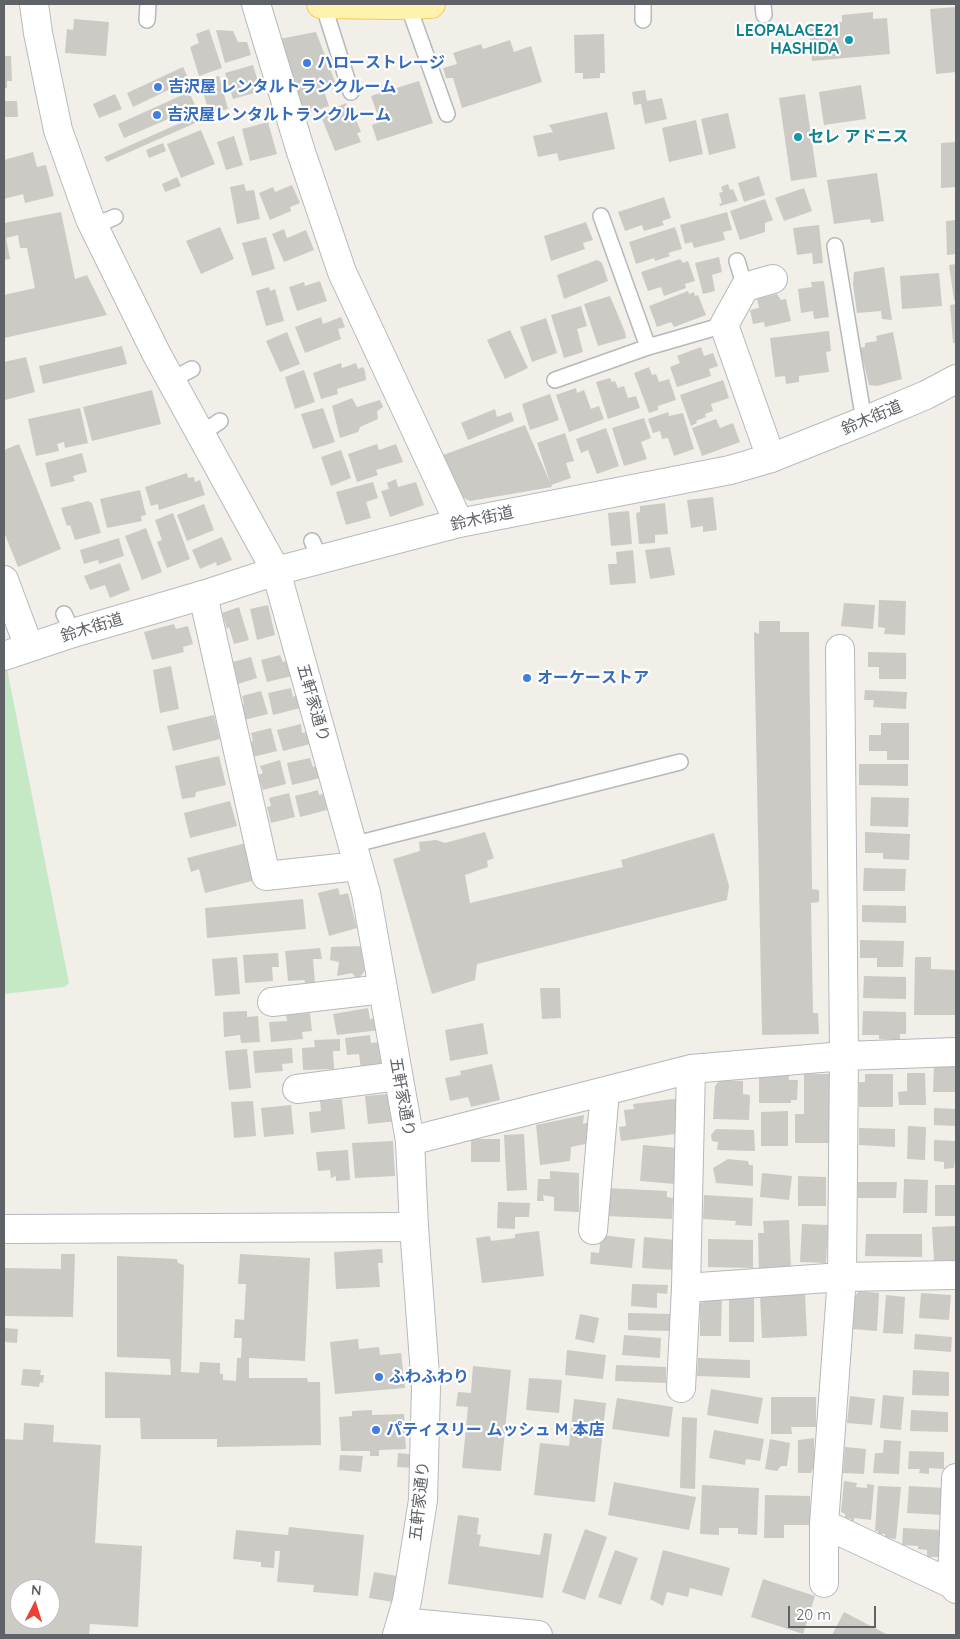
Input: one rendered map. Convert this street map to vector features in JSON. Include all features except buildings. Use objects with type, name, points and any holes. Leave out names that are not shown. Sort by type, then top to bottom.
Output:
[{"type":"main road","points":[[322,4],[406,4]]},
{"type":"street","name":"五軒家通り","points":[[34,4],[58,130],[210,428],[276,571],[366,893],[410,1141],[414,1227],[426,1388],[424,1492],[407,1601],[399,1629]]},
{"type":"street","points":[[256,4],[342,272],[407,397],[459,523]]},
{"type":"street","points":[[771,458],[724,325],[745,287],[773,278]]},
{"type":"street","name":"鈴木街道","points":[[16,652],[68,624],[203,595],[276,571],[316,550],[718,473],[771,458],[864,422],[926,395],[956,379]]},
{"type":"street","points":[[4,580],[16,652]]},
{"type":"street","points":[[203,595],[266,876],[355,856]]},
{"type":"street","points":[[824,1583],[824,1524],[842,1277],[844,1056],[840,649]]},
{"type":"street","points":[[272,1002],[383,989]]},
{"type":"street","points":[[410,1141],[691,1069],[844,1056],[956,1052]]},
{"type":"street","points":[[681,1388],[686,1288],[691,1069]]},
{"type":"street","points":[[297,1090],[398,1076]]},
{"type":"street","points":[[593,1230],[606,1091]]},
{"type":"street","points":[[4,1229],[414,1227]]},
{"type":"street","points":[[686,1288],[842,1277],[956,1275]]},
{"type":"street","points":[[824,1524],[954,1587],[956,1478]]},
{"type":"street","points":[[399,1629],[538,1635]]},
{"type":"lane","points":[[147,20],[148,4]]},
{"type":"lane","points":[[322,4],[351,92]]},
{"type":"lane","points":[[406,4],[447,114]]},
{"type":"lane","points":[[642,4],[643,20]]},
{"type":"lane","points":[[601,216],[648,347]]},
{"type":"lane","points":[[835,246],[864,422]]},
{"type":"lane","points":[[738,261],[745,287]]},
{"type":"lane","points":[[554,380],[648,347],[724,325]]},
{"type":"lane","points":[[355,856],[680,762]]},
{"type":"green space","points":[[7,669],[69,983],[64,987],[4,994],[4,670]]},
{"type":"place","name":"LEOPALACE21 HASHIDA","points":[[849,40]]},
{"type":"place","name":"ハローストレージ","points":[[307,63]]},
{"type":"place","name":"吉沢屋 レンタルトランクルーム","points":[[158,87]]},
{"type":"place","name":"吉沢屋レンタルトランクルーム","points":[[157,115]]},
{"type":"place","name":"セレ アドニス","points":[[798,137]]},
{"type":"place","name":"オーケーストア","points":[[527,678]]},
{"type":"place","name":"ふわふわり","points":[[379,1377]]},
{"type":"place","name":"パティスリー ムッシュ M 本店","points":[[376,1430]]}]
